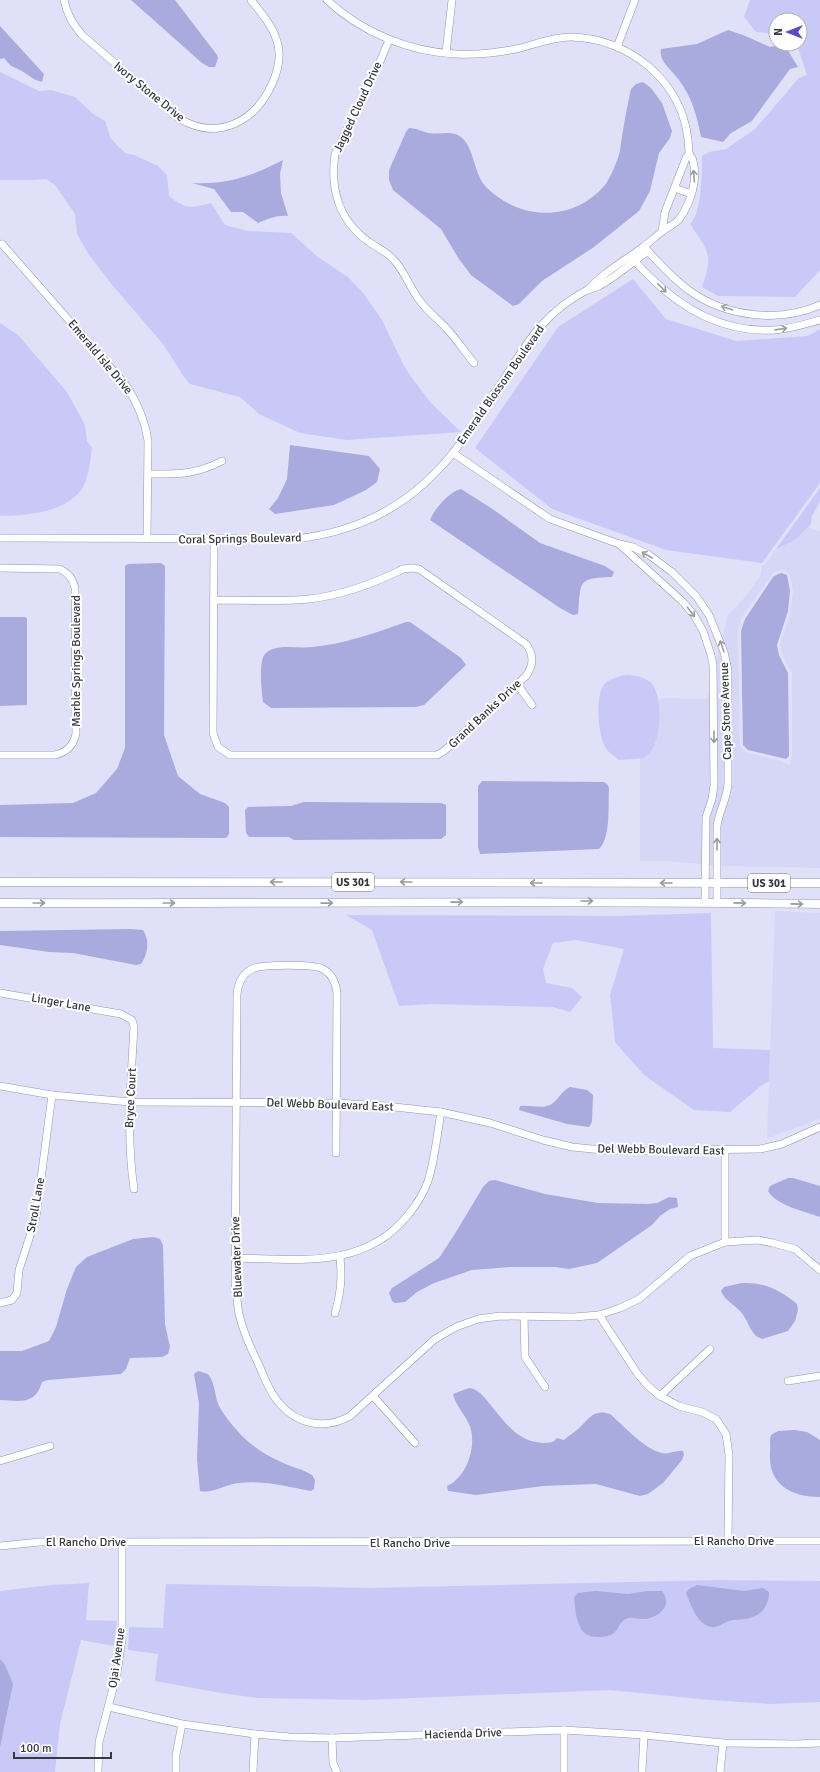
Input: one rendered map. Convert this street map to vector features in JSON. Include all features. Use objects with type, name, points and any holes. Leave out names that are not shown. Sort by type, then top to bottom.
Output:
[{"type":"main road","name":"US 301","points":[[0,882],[820,883]]},
{"type":"main road","name":"US 301","points":[[0,903],[256,904],[552,901],[820,904]]},
{"type":"street","name":"Ivory Stone Drive","points":[[64,0],[72,23],[88,41],[180,119],[192,126],[210,128],[225,128],[239,123],[260,105],[269,91],[276,75],[279,60],[278,45],[275,34],[270,24],[251,0]]},
{"type":"street","name":"Emerald Blossom Boulevard","points":[[327,0],[337,9],[363,26],[389,40],[422,50],[446,53],[487,54],[516,49],[546,40],[570,37],[599,40],[617,47],[648,64],[667,84],[678,102],[687,125],[695,183],[680,219],[662,231],[646,249],[595,281],[588,290],[561,306],[540,326],[452,453]]},
{"type":"street","points":[[446,53],[452,0]]},
{"type":"street","points":[[617,47],[635,0]]},
{"type":"street","name":"Jagged Cloud Drive","points":[[389,40],[376,71],[335,154],[333,184],[338,204],[344,217],[354,229],[369,242],[393,258],[420,301],[448,330],[474,363]]},
{"type":"street","points":[[662,231],[665,212],[686,158],[690,154]]},
{"type":"street","points":[[675,188],[691,194]]},
{"type":"street","name":"Emerald Isle Drive","points":[[2,244],[125,384],[135,398],[146,426],[148,441],[147,540]]},
{"type":"street","points":[[646,249],[674,279],[691,292],[713,304],[739,312],[765,315],[790,314],[820,305]]},
{"type":"street","points":[[633,258],[667,293],[693,310],[718,321],[749,328],[775,330],[820,320]]},
{"type":"street","name":"Coral Springs Boulevard","points":[[0,538],[295,540],[320,537],[343,531],[396,506],[418,490],[452,453]]},
{"type":"street","name":"Cape Stone Avenue","points":[[452,453],[550,519],[619,544],[633,547],[649,555],[682,580],[696,596],[709,616],[724,652],[728,670],[728,784],[727,793],[719,815],[717,826],[717,902]]},
{"type":"street","points":[[148,474],[190,473],[208,468],[222,461]]},
{"type":"street","name":"Grand Banks Drive","points":[[213,600],[309,599],[360,588],[403,569],[419,569],[526,644],[531,651],[533,660],[531,668],[526,676],[444,751],[437,755],[230,755],[218,747],[214,738],[213,600],[214,540]]},
{"type":"street","name":"Cape Stone Avenue","points":[[619,544],[682,601],[694,615],[703,631],[711,655],[714,682],[714,785],[712,799],[706,817],[706,902]]},
{"type":"street","name":"Marble Springs Boulevard","points":[[0,568],[56,568],[67,572],[73,580],[75,588],[76,719],[76,734],[74,741],[70,748],[63,753],[55,755],[0,755]]},
{"type":"street","points":[[517,684],[532,705]]},
{"type":"street","name":"Bluewater Drive","points":[[336,1103],[336,986],[327,972],[322,968],[309,966],[257,967],[248,972],[240,980],[237,994],[235,1284],[240,1315],[250,1345],[270,1389],[278,1402],[290,1413],[306,1422],[324,1425],[339,1422],[350,1416],[435,1339],[456,1327],[478,1319],[500,1316],[599,1315],[620,1308],[639,1299],[690,1256],[725,1242],[758,1240],[795,1249],[820,1270]]},
{"type":"street","name":"Linger Lane","points":[[0,992],[121,1014]]},
{"type":"street","name":"Bryce Court","points":[[121,1014],[129,1017],[134,1027],[130,1102],[129,1161],[134,1189]]},
{"type":"street","name":"Del Webb Boulevard East","points":[[0,1086],[52,1095],[130,1102],[336,1103],[386,1106],[441,1112],[490,1123],[543,1140],[572,1147],[613,1151],[725,1151],[760,1149],[782,1144],[820,1127]]},
{"type":"street","name":"Stroll Lane","points":[[0,1303],[12,1300],[17,1293],[19,1270],[36,1217],[52,1095]]},
{"type":"street","points":[[336,1103],[336,1153]]},
{"type":"street","points":[[235,1258],[313,1259],[340,1257],[379,1241],[400,1225],[415,1206],[428,1182],[441,1112]]},
{"type":"street","points":[[725,1151],[725,1242]]},
{"type":"street","points":[[335,1313],[342,1279],[340,1257]]},
{"type":"street","points":[[599,1315],[637,1373],[648,1386],[660,1396],[679,1406],[702,1412],[716,1419],[726,1434],[729,1455],[728,1541]]},
{"type":"street","points":[[524,1316],[525,1357],[545,1387]]},
{"type":"street","points":[[660,1396],[710,1349]]},
{"type":"street","points":[[788,1380],[820,1376]]},
{"type":"street","points":[[373,1396],[415,1443]]},
{"type":"street","points":[[0,1461],[50,1446]]},
{"type":"street","name":"El Rancho Drive","points":[[0,1546],[40,1542],[551,1543],[820,1541]]},
{"type":"street","name":"Ojai Avenue","points":[[98,1772],[99,1742],[117,1673],[122,1640],[122,1542]]},
{"type":"street","name":"Hacienda Drive","points":[[109,1707],[182,1724],[255,1734],[332,1738],[564,1730],[644,1735],[722,1743],[820,1743]]},
{"type":"street","points":[[176,1772],[176,1755],[182,1724]]},
{"type":"street","points":[[564,1730],[564,1772]]},
{"type":"street","points":[[253,1772],[255,1734]]},
{"type":"street","points":[[642,1772],[644,1735]]},
{"type":"street","points":[[332,1738],[333,1763],[337,1772]]},
{"type":"street","points":[[720,1772],[722,1743]]},
{"type":"shaded area","points":[[131,0],[175,0],[217,55],[218,58],[215,67],[209,67],[202,63]]},
{"type":"shaded area","points":[[750,0],[820,0],[820,270],[795,297],[718,296],[702,287],[708,267],[707,253],[705,247],[690,224],[694,219],[699,202],[702,156],[709,152],[726,149],[755,129],[799,78],[807,75],[799,52],[808,52],[808,12],[768,12],[768,33],[756,32],[744,17]]},
{"type":"shaded area","points":[[0,26],[44,74],[42,82],[12,66],[4,58],[0,59]]},
{"type":"shaded area","points":[[728,30],[768,46],[768,52],[789,52],[798,67],[790,69],[752,121],[731,133],[723,142],[701,137],[691,100],[684,86],[664,62],[661,53],[661,49],[697,44]]},
{"type":"shaded area","points":[[0,72],[39,91],[51,90],[75,97],[92,113],[105,121],[111,139],[125,153],[134,155],[158,166],[167,175],[169,196],[180,204],[193,207],[211,203],[225,225],[248,231],[291,233],[318,257],[348,277],[364,294],[382,320],[409,374],[431,403],[461,432],[347,440],[300,433],[259,414],[240,397],[190,384],[163,344],[113,286],[89,255],[77,234],[75,214],[55,185],[46,179],[0,180]]},
{"type":"shaded area","points":[[643,82],[651,88],[662,103],[672,131],[670,138],[659,153],[650,191],[639,211],[594,247],[542,281],[519,304],[513,306],[471,275],[459,259],[441,229],[393,190],[389,180],[389,170],[406,132],[409,128],[412,128],[429,133],[450,133],[461,137],[466,142],[472,154],[482,182],[500,199],[530,211],[546,213],[562,211],[578,206],[592,197],[605,185],[609,179],[619,155],[631,89],[636,84]]},
{"type":"shaded area","points":[[283,160],[280,174],[281,193],[288,216],[276,217],[258,223],[243,212],[231,212],[214,189],[192,183],[228,181],[261,171]]},
{"type":"shaded area","points":[[633,279],[666,319],[736,341],[808,336],[820,329],[820,483],[762,563],[666,550],[552,509],[475,448],[558,327]]},
{"type":"shaded area","points":[[0,323],[18,335],[67,392],[85,425],[87,441],[92,448],[90,464],[84,486],[81,490],[64,504],[44,512],[0,516]]},
{"type":"shaded area","points":[[290,445],[369,456],[380,469],[377,482],[366,490],[334,505],[275,514],[269,509],[278,498],[287,479]]},
{"type":"shaded area","points":[[820,488],[820,501],[812,516],[811,524],[795,540],[776,549]]},
{"type":"shaded area","points":[[461,489],[491,508],[540,543],[605,566],[614,572],[612,577],[587,580],[583,584],[580,594],[578,614],[573,615],[560,608],[430,520],[435,511],[447,497]]},
{"type":"shaded area","points":[[808,527],[820,531],[820,868],[721,866],[722,816],[731,794],[732,784],[731,670],[723,637],[727,617],[760,577],[762,566],[776,549],[795,540]],"holes":[[[782,570],[790,574],[793,591],[790,615],[780,645],[782,655],[792,673],[792,751],[790,766],[779,760],[747,753],[740,746],[738,631],[742,617],[771,576],[775,572]]]},
{"type":"shaded area","points":[[161,563],[165,566],[164,735],[178,776],[200,794],[225,803],[229,807],[229,834],[226,838],[0,837],[0,805],[73,803],[96,793],[117,769],[125,748],[125,566],[128,564]]},
{"type":"shaded area","points":[[782,573],[787,575],[790,591],[788,611],[777,645],[779,655],[788,673],[789,756],[786,759],[748,750],[743,745],[741,631],[745,619],[773,577]]},
{"type":"shaded area","points":[[0,617],[25,617],[27,619],[27,705],[0,706]]},
{"type":"shaded area","points":[[410,622],[461,658],[466,665],[424,705],[416,707],[271,708],[263,702],[261,677],[262,663],[265,654],[269,651],[281,647],[324,646],[348,641]]},
{"type":"shaded area","points":[[719,650],[724,670],[724,793],[715,814],[713,826],[713,866],[709,865],[709,818],[716,799],[718,785],[716,662]]},
{"type":"shaded area","points":[[625,675],[644,678],[653,685],[658,701],[659,722],[655,742],[646,756],[637,759],[619,760],[607,750],[601,737],[598,709],[603,686],[613,679]]},
{"type":"shaded area","points":[[710,687],[710,785],[708,798],[702,817],[702,864],[665,861],[640,861],[640,757],[646,756],[659,718],[659,700],[665,698],[707,699]]},
{"type":"shaded area","points":[[482,781],[604,782],[608,785],[609,789],[609,812],[603,844],[599,849],[480,854],[478,847],[478,786]]},
{"type":"shaded area","points":[[304,802],[441,803],[446,805],[446,835],[441,839],[294,840],[289,837],[249,837],[246,833],[245,810],[248,807],[291,806]]},
{"type":"shaded area","points":[[775,911],[820,913],[820,1118],[767,1138]]},
{"type":"shaded area","points":[[711,913],[713,1048],[770,1050],[769,1081],[730,1112],[694,1110],[644,1075],[615,1042],[610,995],[624,949],[576,940],[553,943],[543,969],[546,983],[572,988],[582,997],[570,1012],[553,1007],[431,1004],[399,1006],[372,930],[346,915],[619,916]]},
{"type":"shaded area","points":[[143,930],[147,938],[147,951],[141,964],[136,965],[73,953],[49,952],[0,945],[0,931]]},
{"type":"shaded area","points":[[570,1087],[587,1090],[593,1095],[592,1122],[589,1127],[567,1124],[519,1110],[520,1106],[543,1107],[550,1105]]},
{"type":"shaded area","points":[[788,1178],[793,1178],[820,1186],[820,1217],[778,1201],[768,1191],[770,1186]]},
{"type":"shaded area","points":[[495,1180],[545,1194],[598,1203],[648,1204],[657,1203],[669,1197],[677,1198],[678,1207],[670,1209],[660,1216],[652,1225],[597,1263],[569,1269],[555,1267],[511,1267],[472,1270],[434,1283],[417,1292],[405,1302],[395,1303],[392,1301],[389,1293],[392,1288],[439,1258],[483,1187],[489,1181]]},
{"type":"shaded area","points":[[154,1237],[160,1239],[163,1245],[165,1324],[170,1347],[168,1354],[162,1357],[130,1358],[126,1369],[121,1374],[48,1380],[42,1382],[35,1395],[31,1398],[21,1401],[0,1400],[0,1351],[22,1351],[49,1341],[56,1327],[67,1289],[76,1267],[87,1257],[133,1239]]},
{"type":"shaded area","points":[[742,1283],[757,1284],[771,1288],[797,1304],[798,1310],[795,1321],[788,1331],[762,1339],[756,1336],[741,1312],[727,1300],[721,1291],[724,1287]]},
{"type":"shaded area","points":[[198,1371],[208,1374],[211,1378],[220,1408],[239,1433],[262,1452],[285,1464],[312,1475],[315,1480],[314,1489],[311,1491],[275,1484],[248,1482],[234,1484],[205,1492],[200,1491],[197,1460],[199,1403],[194,1374]]},
{"type":"shaded area","points":[[469,1388],[480,1393],[510,1428],[529,1440],[540,1443],[553,1442],[557,1438],[564,1440],[591,1416],[604,1413],[610,1414],[641,1442],[655,1451],[670,1453],[683,1451],[684,1455],[682,1460],[663,1483],[648,1494],[640,1496],[596,1484],[543,1486],[476,1495],[448,1491],[447,1486],[460,1476],[469,1460],[472,1441],[469,1424],[453,1394]]},
{"type":"shaded area","points":[[795,1430],[807,1432],[820,1440],[820,1497],[800,1495],[791,1492],[778,1481],[773,1473],[770,1464],[771,1435],[778,1431]]},
{"type":"shaded area","points":[[718,1580],[820,1581],[820,1702],[770,1704],[710,1700],[610,1690],[367,1700],[258,1698],[155,1681],[158,1654],[128,1650],[129,1627],[163,1628],[166,1584],[372,1588]]},
{"type":"shaded area","points":[[89,1583],[86,1620],[117,1621],[114,1646],[81,1640],[60,1724],[55,1772],[0,1772],[0,1591],[51,1585]]},
{"type":"shaded area","points":[[697,1585],[744,1591],[763,1588],[769,1592],[769,1597],[765,1607],[759,1614],[750,1618],[731,1620],[716,1627],[711,1627],[704,1624],[697,1617],[686,1593],[689,1589]]},
{"type":"shaded area","points":[[596,1591],[628,1594],[647,1591],[662,1591],[665,1595],[666,1602],[664,1609],[651,1618],[626,1619],[611,1635],[592,1637],[582,1630],[579,1624],[574,1597],[578,1593]]},
{"type":"shaded area","points":[[0,1659],[5,1665],[13,1684],[0,1747]]}]
